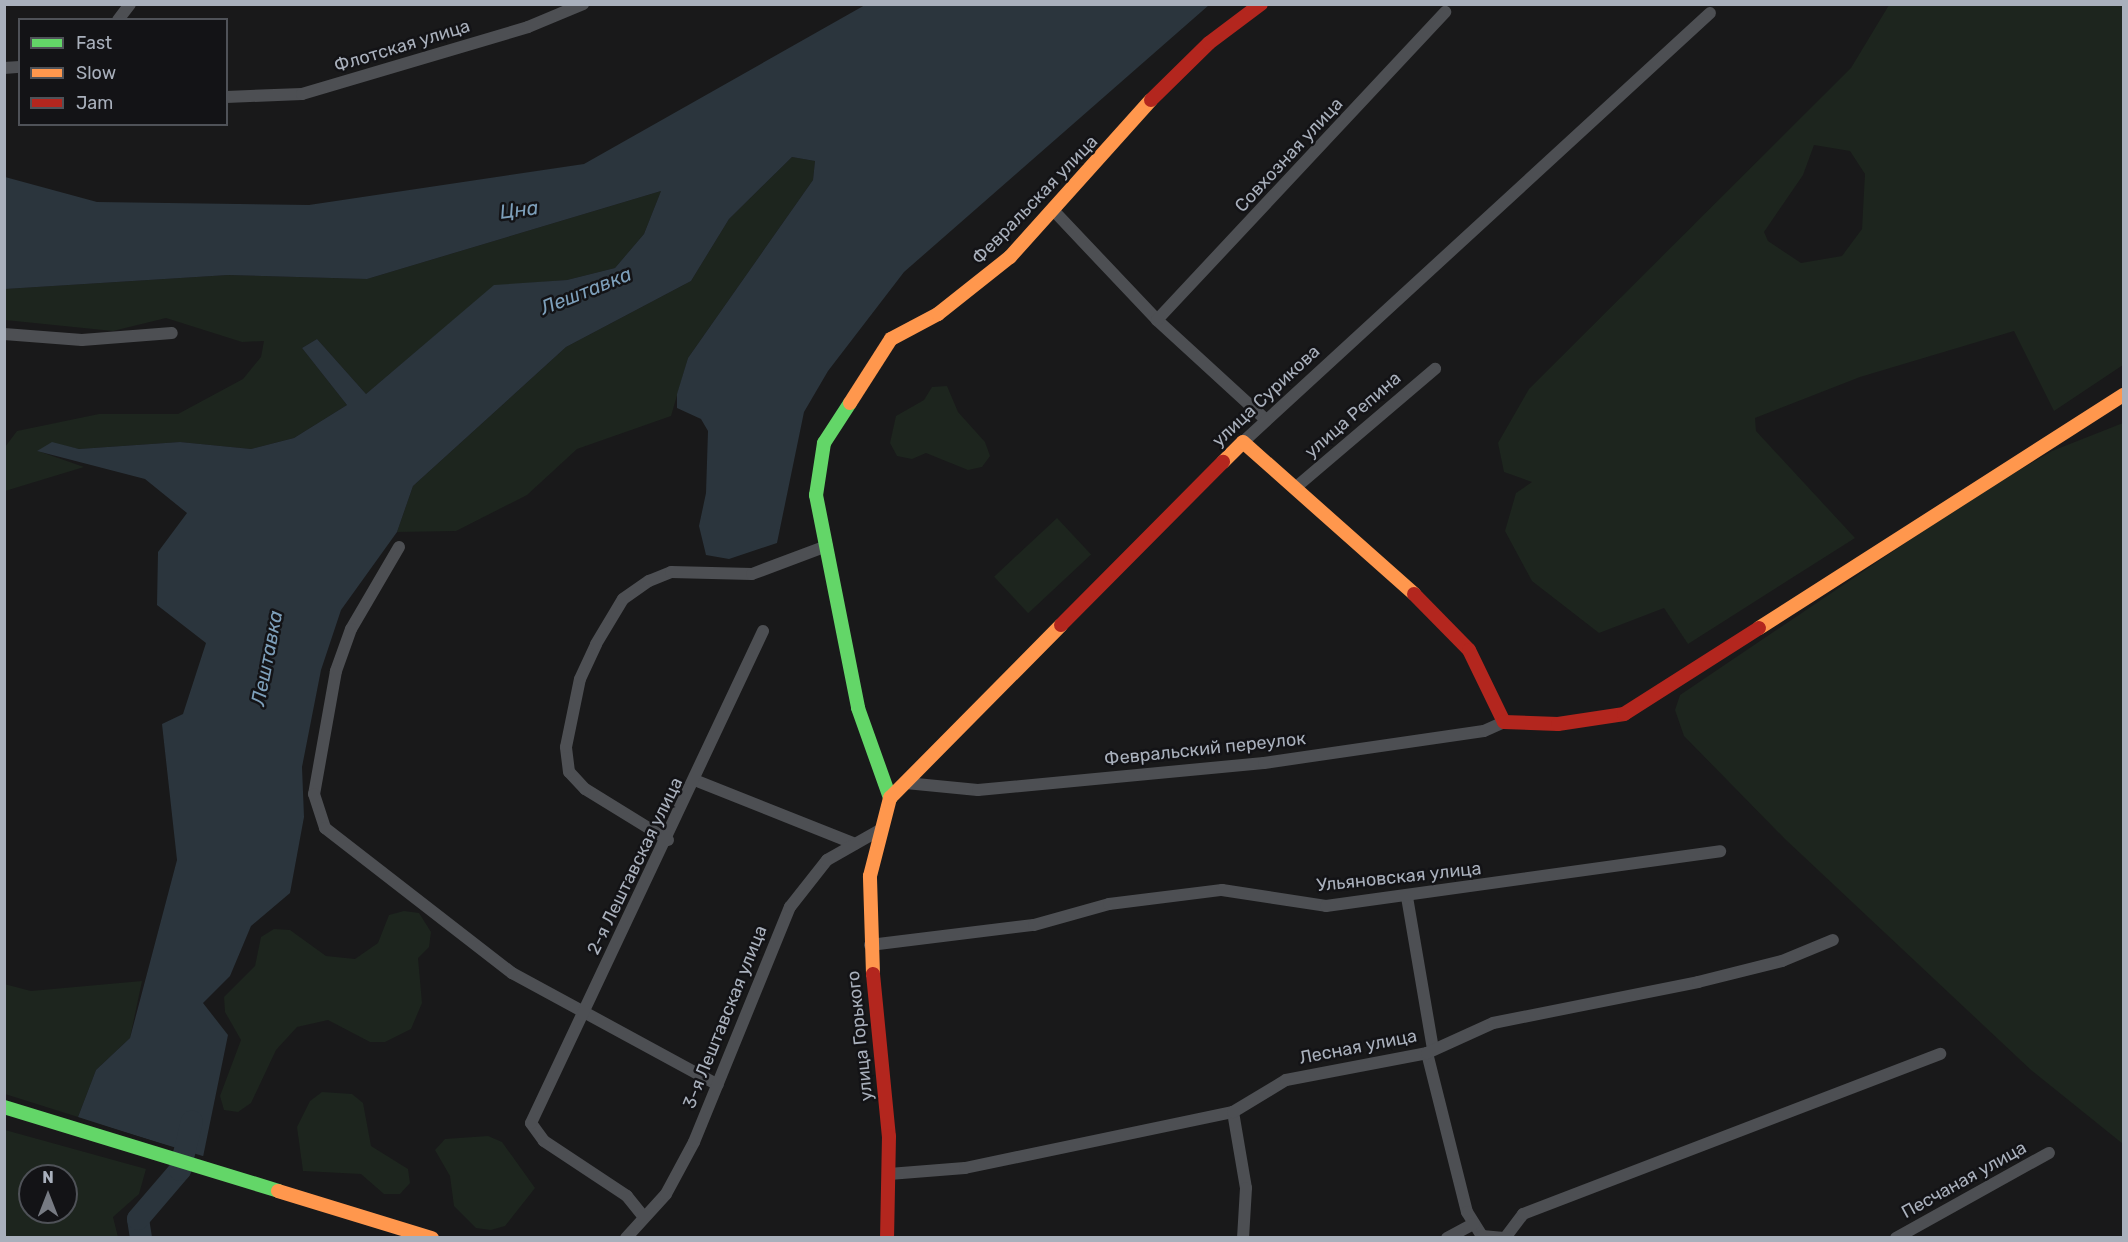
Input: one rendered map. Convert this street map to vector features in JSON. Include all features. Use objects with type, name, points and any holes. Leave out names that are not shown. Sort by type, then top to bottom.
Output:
[{"type":"street","points":[[120,18],[130,4]]},
{"type":"street","name":"Флотская улица","points":[[228,96],[302,94],[528,27],[583,4]]},
{"type":"street","name":"Февральская улица","points":[[890,798],[858,708],[816,495],[817,469],[824,444],[876,360],[911,325],[938,315],[971,291],[1054,212],[1158,93],[1209,43],[1261,4]]},
{"type":"street","name":"Совхозная улица","points":[[1157,320],[1445,12]]},
{"type":"street","name":"улица Сурикова","points":[[878,831],[890,798],[1243,442],[1710,13]]},
{"type":"street","points":[[1054,212],[1157,320],[1266,420]]},
{"type":"street","points":[[4,334],[82,340],[172,333]]},
{"type":"street","name":"улица Репина","points":[[1295,488],[1435,369]]},
{"type":"street","points":[[1243,442],[1449,624],[1470,650],[1504,722],[1558,724],[1624,714],[2124,395]]},
{"type":"street","points":[[399,546],[351,629],[336,671],[316,783],[318,814],[325,828],[445,925],[512,973],[718,1085]]},
{"type":"street","points":[[668,840],[585,789],[569,772],[567,747],[580,679],[596,644],[623,599],[649,581],[671,573],[752,574],[827,546]]},
{"type":"street","name":"2-я Лештавская улица","points":[[643,1216],[627,1196],[544,1141],[533,1131],[533,1113],[697,781],[763,631]]},
{"type":"street","name":"Февральский переулок","points":[[906,783],[978,790],[1264,763],[1484,731],[1504,722]]},
{"type":"street","points":[[697,781],[855,844]]},
{"type":"street","name":"3-я Лештавская улица","points":[[626,1238],[643,1216],[666,1194],[718,1085],[790,907],[827,860],[878,831]]},
{"type":"street","name":"улица Горького","points":[[878,831],[870,876],[870,945],[889,1174],[886,1238]]},
{"type":"street","name":"Ульяновская улица","points":[[870,945],[1034,925],[1109,904],[1222,890],[1326,906],[1407,897],[1720,851]]},
{"type":"street","points":[[1407,897],[1430,1051],[1473,1224],[1482,1236],[1505,1238],[1523,1214],[1940,1054]]},
{"type":"street","name":"Лесная улица","points":[[889,1174],[965,1168],[1233,1112],[1286,1080],[1430,1051],[1493,1023],[1698,982],[1782,961],[1833,940]]},
{"type":"street","points":[[4,1107],[432,1238]]},
{"type":"street","points":[[1233,1112],[1246,1188],[1243,1238]]},
{"type":"street","name":"Песчаная улица","points":[[1896,1238],[2049,1153]]},
{"type":"street","points":[[1447,1238],[1473,1224]]},
{"type":"shaded area","points":[[1889,5],[2123,5],[2123,365],[2054,411],[2014,331],[1860,377],[1755,418],[1756,431],[1855,538],[1688,644],[1664,608],[1599,633],[1532,581],[1505,531],[1516,493],[1532,482],[1504,472],[1498,443],[1529,389],[1851,68]],"holes":[[[1814,145],[1850,151],[1865,174],[1862,229],[1842,256],[1801,263],[1768,241],[1764,232],[1803,175]]]},
{"type":"shaded area","points":[[792,157],[815,161],[813,180],[688,358],[671,416],[577,449],[527,495],[456,531],[397,532],[413,486],[566,347],[691,281],[729,219]]},
{"type":"shaded area","points":[[661,191],[644,234],[615,268],[567,280],[494,286],[366,394],[317,339],[302,348],[347,405],[294,438],[251,449],[180,442],[79,449],[52,443],[38,451],[84,467],[5,491],[5,447],[17,431],[99,414],[178,414],[243,379],[261,357],[264,341],[242,342],[166,318],[113,331],[5,320],[5,289],[228,275],[367,279]]},
{"type":"shaded area","points":[[947,386],[958,412],[985,442],[990,456],[982,467],[968,470],[926,453],[912,459],[897,456],[890,443],[896,416],[924,400],[932,387]]},
{"type":"shaded area","points":[[2123,423],[2123,1144],[2031,1070],[1785,839],[1684,736],[1675,710],[1680,695],[1972,498],[2052,451]]},
{"type":"shaded area","points":[[1057,518],[1091,555],[1028,613],[994,577]]},
{"type":"shaded area","points":[[404,911],[419,913],[431,932],[429,947],[418,958],[422,1003],[411,1029],[385,1042],[370,1042],[328,1020],[297,1027],[276,1050],[251,1103],[238,1112],[224,1110],[220,1096],[241,1040],[225,1012],[224,997],[255,966],[261,937],[274,929],[290,930],[326,956],[355,959],[378,943],[389,915]]},
{"type":"shaded area","points":[[142,981],[130,1038],[96,1070],[78,1117],[5,1094],[4,984],[31,991]]},
{"type":"shaded area","points":[[322,1092],[352,1094],[363,1103],[371,1146],[408,1169],[410,1183],[400,1194],[384,1194],[361,1174],[303,1171],[297,1127],[310,1101]]},
{"type":"shaded area","points":[[5,1130],[146,1169],[139,1194],[113,1217],[118,1237],[5,1237]]},
{"type":"shaded area","points":[[488,1136],[502,1142],[535,1188],[505,1226],[491,1230],[476,1228],[454,1206],[450,1176],[435,1150],[445,1139]]},
{"type":"water","name":"Цна","points":[[865,5],[1209,5],[904,272],[828,371],[804,412],[777,543],[729,559],[706,555],[699,526],[706,493],[708,431],[701,419],[677,408],[677,394],[688,358],[813,180],[815,161],[792,157],[729,219],[691,281],[566,347],[413,486],[397,532],[341,610],[321,670],[302,767],[304,817],[290,893],[251,926],[230,976],[203,1003],[228,1035],[203,1157],[78,1117],[96,1070],[130,1038],[177,860],[162,724],[183,714],[206,643],[157,605],[158,552],[187,513],[145,479],[37,451],[52,442],[79,449],[180,442],[251,449],[294,438],[347,405],[302,348],[317,339],[366,394],[494,285],[567,280],[615,268],[644,234],[661,191],[367,279],[228,275],[5,289],[5,177],[97,202],[309,205],[584,164]]},
{"type":"pier","points":[[75,1117],[206,1157],[206,1158],[202,1160]]},
{"type":"waterway","name":"Лештавка","points":[[141,1238],[138,1219],[180,1170],[192,1121]]},
{"type":"traffic: fast","points":[[850,403],[824,443],[816,495],[858,708],[890,798]]},
{"type":"traffic: fast","points":[[4,1107],[278,1191]]},
{"type":"traffic: slow","points":[[850,403],[891,339],[938,314],[1010,257],[1151,100]]},
{"type":"traffic: slow","points":[[1759,628],[2124,395]]},
{"type":"traffic: slow","points":[[1223,462],[1243,442],[1414,594]]},
{"type":"traffic: slow","points":[[873,974],[870,876],[890,798],[1061,625]]},
{"type":"traffic: slow","points":[[278,1191],[432,1238]]},
{"type":"traffic: jam","points":[[1151,100],[1209,43],[1261,4]]},
{"type":"traffic: jam","points":[[1061,625],[1223,462]]},
{"type":"traffic: jam","points":[[1414,594],[1469,650],[1504,722],[1558,724],[1624,714],[1759,628]]},
{"type":"traffic: jam","points":[[873,974],[889,1136],[887,1238]]}]
